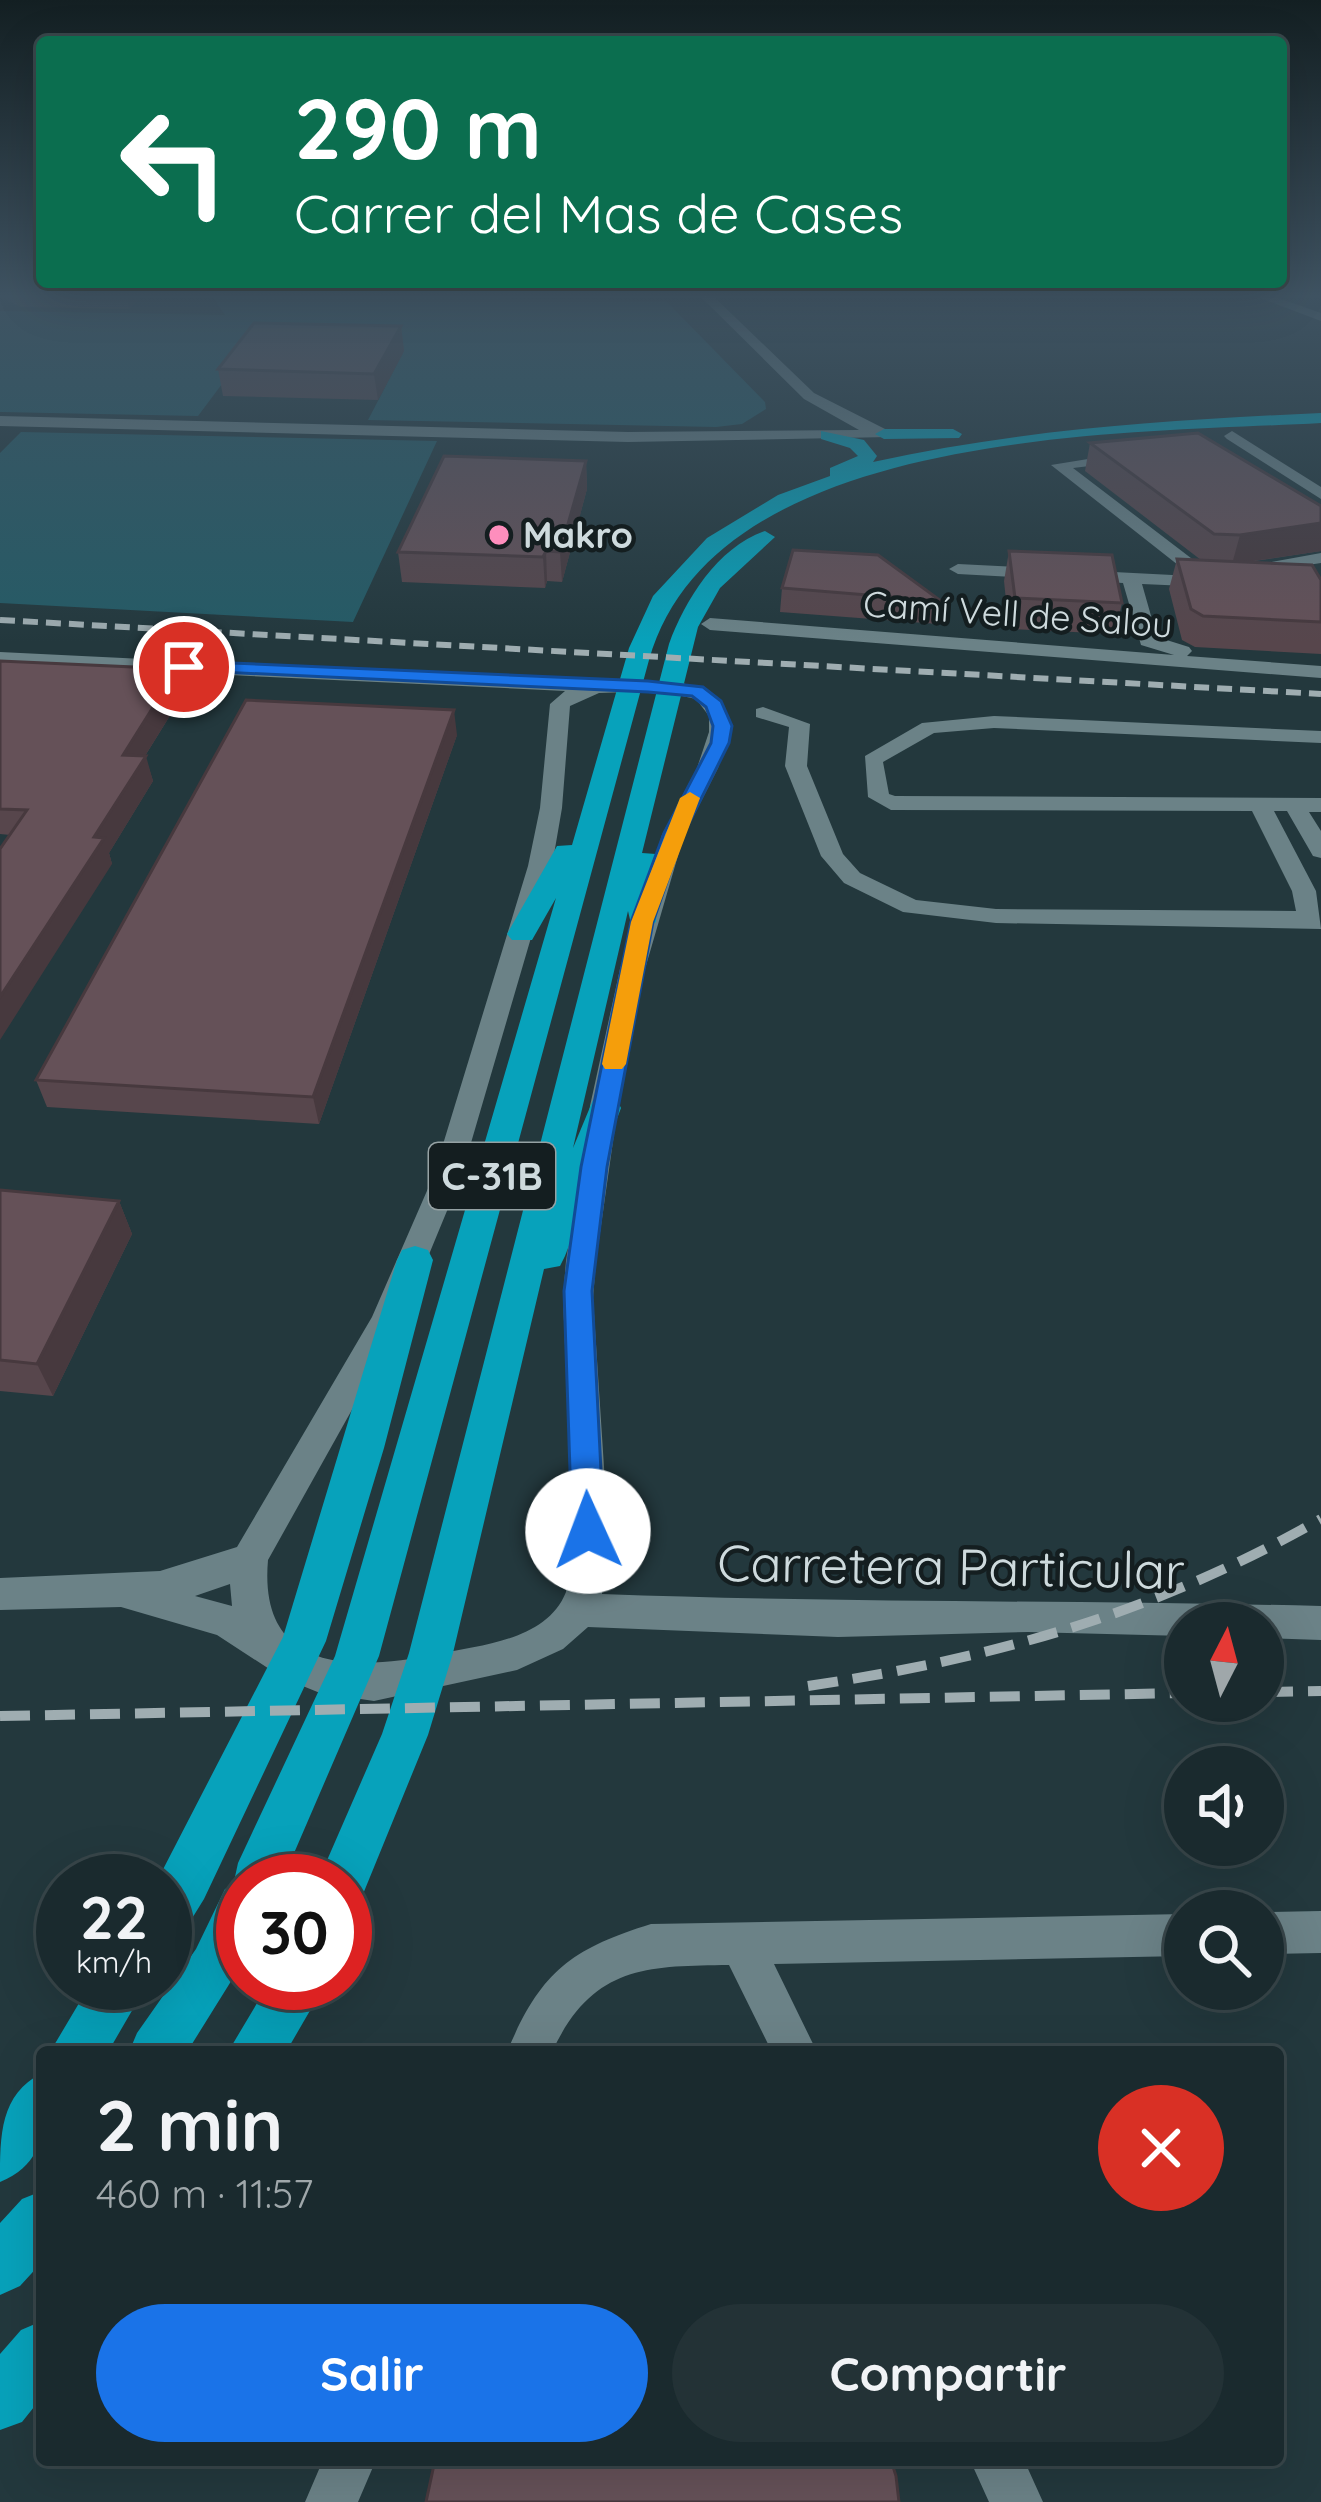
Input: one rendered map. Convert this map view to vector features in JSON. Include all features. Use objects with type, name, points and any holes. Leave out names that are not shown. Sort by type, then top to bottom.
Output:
[{"type":"highway","name":"C-31B","points":[[269,1854],[357,1655],[604,779],[613,692],[662,600],[706,550],[792,497],[870,470],[946,451],[1125,431],[1321,418]]},
{"type":"highway","name":"C-31B","points":[[354,1854],[405,1735],[431,1653],[643,804],[681,694],[683,636],[698,602],[732,561],[818,506],[948,463],[1090,446],[1321,430]]},
{"type":"highway","points":[[884,434],[1125,431]]},
{"type":"highway","points":[[792,497],[813,481],[866,460],[866,452],[857,444],[826,435]]},
{"type":"highway","points":[[522,934],[604,779]]},
{"type":"highway","points":[[642,922],[647,872],[643,804]]},
{"type":"highway","points":[[513,1330],[568,1211],[605,1108]]},
{"type":"highway","points":[[192,1864],[247,1759],[364,1448],[416,1260]]},
{"type":"highway","points":[[160,2046],[216,1963]]},
{"type":"highway","points":[[81,2046],[104,2010]]},
{"type":"highway","points":[[259,2046],[282,2010]]},
{"type":"highway","points":[[0,2154],[36,2108]]},
{"type":"highway","points":[[0,2266],[36,2226]]},
{"type":"highway","points":[[0,2400],[36,2358]]},
{"type":"street","points":[[729,436],[783,421],[795,410]]},
{"type":"street","points":[[803,410],[800,422],[826,435]]},
{"type":"street","points":[[827,410],[884,434]]},
{"type":"street","points":[[826,435],[844,426],[842,416]]},
{"type":"street","points":[[0,422],[729,436],[884,434]]},
{"type":"street","points":[[1232,436],[1321,494]]},
{"type":"street","points":[[1090,446],[1115,459]]},
{"type":"street","points":[[1152,455],[1060,465],[1200,573],[1232,574],[1321,558]]},
{"type":"street","points":[[958,569],[1286,585]]},
{"type":"street","points":[[1131,578],[1148,641],[1173,650],[1321,659]]},
{"type":"street","points":[[949,618],[961,643]]},
{"type":"street","name":"Camí Vell de Salou","points":[[710,624],[1321,672]]},
{"type":"street","points":[[0,658],[681,694],[800,724],[796,766],[832,856],[852,878],[911,907],[996,916],[1308,922],[1304,891],[1259,805]]},
{"type":"street","points":[[506,682],[536,686],[566,699],[613,692]]},
{"type":"street","name":"C-31B","points":[[250,1558],[416,1260],[447,1177],[522,934],[551,808],[556,717],[566,699]]},
{"type":"street","name":"C-31B","points":[[580,1610],[589,1563],[578,1291],[605,1108],[642,922],[674,833],[741,711]]},
{"type":"street","points":[[1321,737],[994,722],[929,727],[872,760],[880,797],[891,803],[1321,805]]},
{"type":"street","points":[[1294,805],[1321,851]]},
{"type":"street","points":[[250,1558],[244,1582],[253,1617],[287,1646],[304,1670],[374,1683],[479,1664],[551,1640],[580,1610]]},
{"type":"street","points":[[0,1594],[121,1592],[221,1574],[250,1558]]},
{"type":"street","points":[[121,1592],[227,1621],[287,1646]]},
{"type":"street","name":"Carretera Particular","points":[[580,1610],[838,1620],[1028,1615],[1321,1623]]},
{"type":"street","points":[[1284,1933],[1321,1932]]},
{"type":"street","points":[[532,2046],[560,1993],[598,1960],[651,1945],[1164,1935]]},
{"type":"street","points":[[742,1945],[792,2046]]},
{"type":"street","points":[[332,2502],[347,2466]]},
{"type":"street","points":[[999,2466],[1017,2502]]},
{"type":"shaded area","points":[[0,410],[203,410],[198,416]]},
{"type":"shaded area","points":[[373,410],[765,410],[742,424],[716,427],[368,420]]},
{"type":"shaded area","points":[[21,432],[437,441],[353,622],[0,603],[0,453]]},
{"type":"building","points":[[1198,433],[1321,506],[1321,523],[1240,535],[1214,534],[1090,443]]},
{"type":"building","name":"Makro","points":[[444,456],[586,461],[560,552],[546,551],[543,557],[398,552]]},
{"type":"building","points":[[793,550],[878,555],[941,601],[782,588]]},
{"type":"building","points":[[1009,551],[1112,555],[1122,603],[1015,598]]},
{"type":"building","points":[[1177,559],[1312,565],[1321,580],[1321,622],[1203,616],[1191,609]]},
{"type":"building","points":[[0,661],[177,669],[123,755],[146,756],[94,837],[104,838],[0,997],[0,849],[27,810],[0,809]]},
{"type":"building","points":[[246,700],[454,710],[313,1097],[36,1080]]},
{"type":"building","points":[[0,1190],[119,1201],[37,1364],[0,1360]]},
{"type":"building","points":[[434,2466],[893,2466],[899,2502],[426,2502]]},
{"type":"railway","points":[[0,620],[1321,694]]},
{"type":"railway","points":[[808,1686],[944,1661],[1073,1627],[1197,1581],[1321,1519]]},
{"type":"railway","points":[[1284,1692],[1321,1691]]},
{"type":"railway","points":[[0,1716],[1164,1693]]},
{"type":"slow traffic","points":[[614,1064],[642,922],[690,798]]},
{"type":"place","name":"Makro","points":[[499,535]]},
{"type":"route","points":[[184,667],[648,687],[697,691],[714,704],[723,726],[720,743],[674,833],[642,922],[594,1167],[578,1291],[588,1531]]}]
